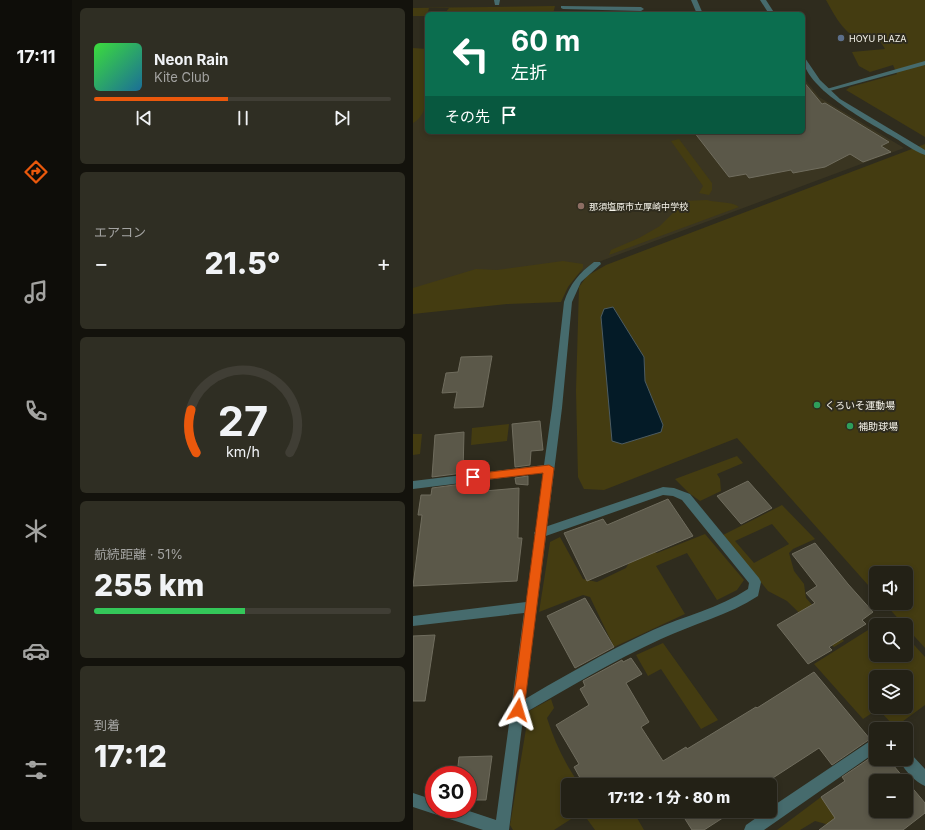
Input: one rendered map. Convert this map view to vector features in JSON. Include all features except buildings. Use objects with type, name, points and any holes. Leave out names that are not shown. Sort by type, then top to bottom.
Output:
[{"type":"street","points":[[565,0],[562,10],[641,9]]},
{"type":"street","points":[[693,0],[700,12]]},
{"type":"street","points":[[763,0],[771,12]]},
{"type":"street","points":[[805,62],[826,90],[838,100],[925,153]]},
{"type":"street","points":[[826,90],[925,63]]},
{"type":"street","points":[[468,818],[502,829],[557,408],[568,302],[573,287],[582,275],[597,264]]},
{"type":"street","points":[[413,485],[549,468]]},
{"type":"street","points":[[518,710],[589,668],[676,626],[741,602],[754,592],[755,582],[686,498],[674,492],[663,491],[540,533]]},
{"type":"street","points":[[413,620],[530,607]]},
{"type":"street","points":[[751,830],[869,749]]},
{"type":"street","points":[[913,766],[925,779]]},
{"type":"street","points":[[413,800],[425,804]]},
{"type":"shaded area","points":[[826,0],[925,0],[925,137],[846,90],[850,87],[897,74],[893,65],[870,72],[859,66],[852,52],[885,49],[880,41],[861,39],[849,33],[840,23]]},
{"type":"shaded area","points":[[555,6],[554,12],[446,12],[449,8],[429,8],[428,12],[425,12],[425,16],[413,16],[413,8]]},
{"type":"shaded area","points":[[413,48],[425,49],[425,107],[420,118],[413,123]]},
{"type":"shaded area","name":"那須塩原市立厚崎中学校","points":[[425,62],[425,134],[805,134],[805,80],[819,97],[904,148],[593,264],[567,281],[413,307],[413,78]]},
{"type":"shaded area","points":[[679,139],[712,183],[712,190],[709,195],[699,193],[703,186],[671,141]]},
{"type":"shaded area","name":"くろいそ運動場","points":[[925,144],[925,648],[913,635],[913,618],[898,618],[890,610],[913,610],[913,566],[869,566],[869,586],[737,438],[604,490],[584,489],[578,477],[576,391],[579,287],[587,276],[606,265]],"holes":[[[613,307],[644,357],[645,381],[663,424],[612,441],[604,343]]]},
{"type":"shaded area","points":[[707,200],[728,203],[739,207],[609,255],[611,250],[639,238],[660,226],[685,201]]},
{"type":"shaded area","points":[[563,261],[583,264],[583,268],[568,287],[561,302],[507,304],[413,314],[413,288],[476,269],[497,270]]},
{"type":"shaded area","points":[[509,424],[507,441],[471,445],[472,428]]},
{"type":"shaded area","points":[[413,434],[422,434],[420,454],[413,455]]},
{"type":"shaded area","points":[[737,456],[743,463],[717,474],[720,479],[721,491],[700,501],[689,493],[675,479]]},
{"type":"shaded area","points":[[782,505],[815,539],[793,549],[789,553],[794,571],[804,584],[806,598],[844,641],[834,647],[787,601],[768,591],[723,535]],"holes":[[[772,524],[789,544],[754,563],[735,541]]]},
{"type":"shaded area","points":[[705,534],[744,580],[737,590],[717,600],[687,553],[656,566],[685,614],[614,647],[590,597],[583,595],[539,612],[550,542],[560,537],[583,579],[597,582],[626,568],[631,559],[650,549],[657,553]]},
{"type":"shaded area","points":[[869,629],[869,662],[913,662],[913,644],[925,657],[925,705],[913,714],[913,670],[869,670],[869,714],[870,714],[863,719],[814,664]]},
{"type":"shaded area","points":[[663,643],[718,720],[701,729],[661,669],[648,676],[636,655]]},
{"type":"shaded area","points":[[551,699],[554,708],[547,718],[557,745],[576,778],[561,778],[561,818],[573,818],[554,830],[513,830],[510,825],[529,711]]},
{"type":"shaded area","points":[[883,714],[913,714],[902,722],[890,722]]},
{"type":"shaded area","points":[[821,797],[836,819],[833,826],[815,821],[800,830],[777,830]]},
{"type":"shaded area","points":[[586,818],[637,818],[644,830],[595,830]]},
{"type":"water","points":[[613,307],[644,357],[645,381],[663,425],[661,432],[622,444],[612,441],[601,317],[604,309]]},
{"type":"place","name":"HOYU PLAZA","points":[[841,38]]},
{"type":"place","name":"那須塩原市立厚崎中学校","points":[[581,206]]},
{"type":"place","name":"くろいそ運動場","points":[[817,405]]},
{"type":"place","name":"補助球場","points":[[850,426]]},
{"type":"route","points":[[473,477],[549,468],[518,710]]}]
